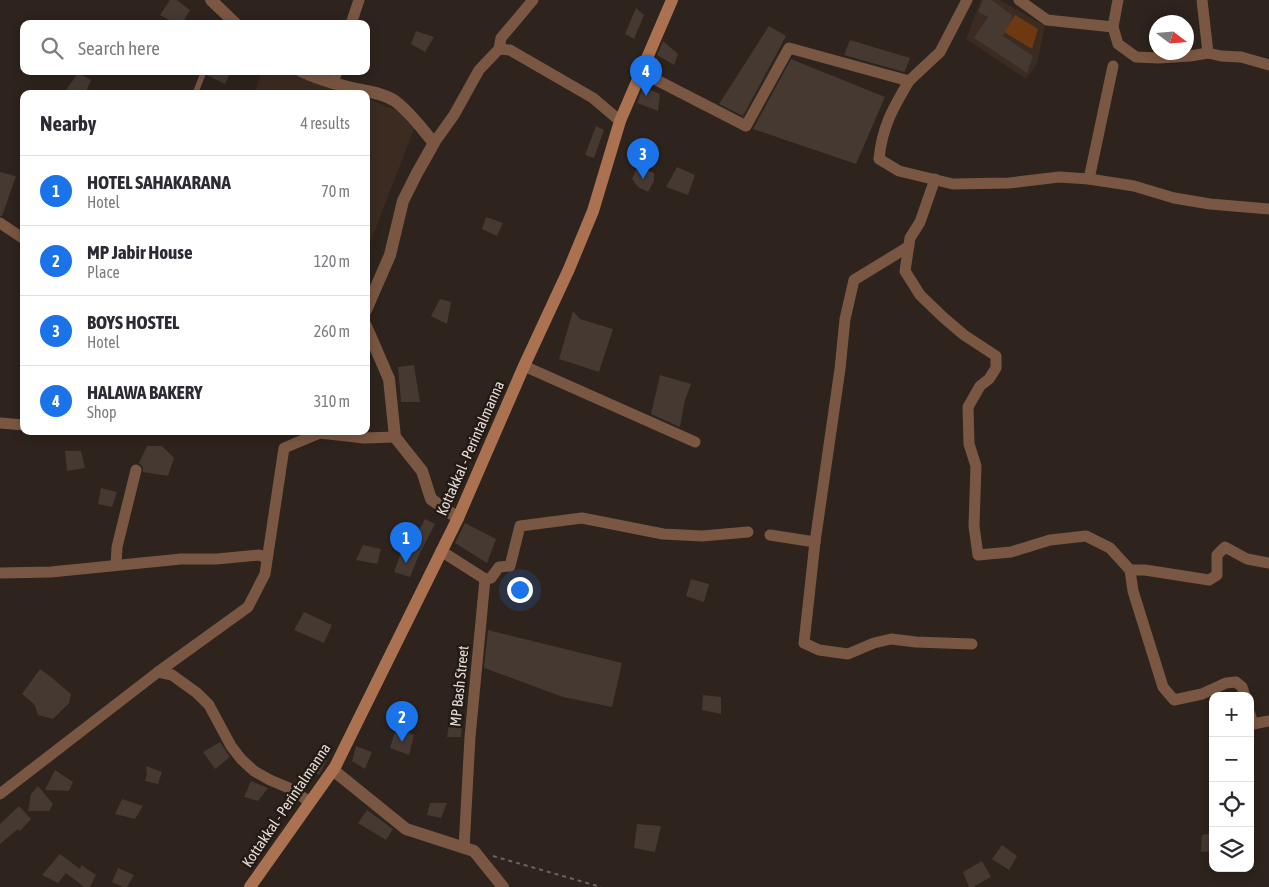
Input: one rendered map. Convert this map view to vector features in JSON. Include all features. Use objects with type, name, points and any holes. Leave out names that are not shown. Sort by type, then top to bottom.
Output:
[{"type":"main road","name":"Kottakkal - Perintalmanna","points":[[250,887],[333,770],[458,518],[524,366],[570,269],[593,212],[620,121],[672,0]]},
{"type":"street","points":[[211,0],[231,20]]},
{"type":"street","points":[[352,20],[359,0]]},
{"type":"street","points":[[370,301],[390,255],[403,201],[417,173],[434,143],[454,115],[479,70],[499,49],[501,38],[533,0]]},
{"type":"street","points":[[967,0],[940,52],[909,81],[895,105],[881,137],[878,158],[900,171],[953,184],[1009,183],[1059,177],[1089,179],[1134,186],[1174,198],[1210,204],[1269,209]]},
{"type":"street","points":[[1019,0],[1047,20],[1113,27]]},
{"type":"street","points":[[1118,0],[1113,27],[1118,44],[1136,57],[1159,58],[1208,53],[1241,57],[1269,65]]},
{"type":"street","points":[[1202,0],[1208,53]]},
{"type":"street","points":[[641,72],[746,126],[789,48],[909,81]]},
{"type":"street","points":[[499,49],[510,50],[593,98],[620,121]]},
{"type":"street","points":[[1089,179],[1112,66]]},
{"type":"street","points":[[335,77],[367,90]]},
{"type":"street","points":[[370,91],[394,100],[412,115],[434,143]]},
{"type":"street","points":[[934,179],[920,222],[910,238],[905,271],[920,295],[957,329],[996,356],[996,368],[989,379],[980,386],[968,406],[969,444],[976,466],[974,526],[978,555],[1010,552],[1050,540],[1086,536],[1110,548],[1130,570],[1132,591],[1163,687],[1174,700],[1202,694],[1226,683],[1236,682],[1242,687],[1243,692]]},
{"type":"street","points":[[0,223],[20,236]]},
{"type":"street","points":[[908,247],[854,280],[845,319],[840,369],[815,542],[804,643],[819,650],[848,654],[874,643],[891,639],[972,644]]},
{"type":"street","points":[[370,335],[389,379],[394,437],[422,471],[431,499],[458,518]]},
{"type":"street","points":[[524,366],[695,442]]},
{"type":"street","points":[[0,424],[20,425]]},
{"type":"street","points":[[0,794],[158,672],[248,606],[265,574],[284,448],[315,435]]},
{"type":"street","points":[[338,435],[364,438],[394,437]]},
{"type":"street","points":[[116,565],[117,547],[136,470]]},
{"type":"street","points":[[441,551],[485,579],[490,578],[499,568],[510,566],[520,526],[582,518],[663,534],[702,536],[748,532]]},
{"type":"street","points":[[770,535],[815,542]]},
{"type":"street","points":[[1130,570],[1145,570],[1209,580],[1217,575],[1218,554],[1225,547],[1248,559],[1269,563]]},
{"type":"street","points":[[0,573],[51,572],[181,559],[217,559],[259,555],[267,558]]},
{"type":"street","name":"MP Bash Street","points":[[464,848],[470,737],[485,579]]},
{"type":"street","points":[[158,672],[172,676],[197,692],[210,705],[231,746],[254,771],[289,788],[310,802]]},
{"type":"street","points":[[1254,724],[1269,721]]},
{"type":"street","points":[[333,770],[406,829],[474,851],[503,887]]},
{"type":"lane","points":[[197,90],[202,75]]},
{"type":"path","points":[[492,856],[601,887]]},
{"type":"shaded area","points":[[981,0],[1000,0],[1045,26],[1037,64],[1026,79],[966,39]]},
{"type":"shaded area","points":[[1015,15],[1038,29],[1032,49],[1004,32]]},
{"type":"shaded area","points":[[261,75],[307,75],[346,90],[255,90]]},
{"type":"shaded area","points":[[370,100],[418,119],[370,243]]},
{"type":"building","points":[[170,0],[177,0],[190,10],[184,20],[169,20],[160,15]]},
{"type":"building","points":[[983,0],[992,0],[1013,16],[1003,36],[1033,56],[1027,73],[974,38],[988,17],[978,12]]},
{"type":"building","points":[[636,8],[644,15],[634,39],[625,34]]},
{"type":"building","points":[[769,26],[786,36],[743,116],[719,104]]},
{"type":"building","points":[[416,31],[434,37],[425,52],[411,44]]},
{"type":"building","points":[[850,40],[910,58],[905,71],[844,55]]},
{"type":"building","points":[[663,41],[678,54],[674,65],[657,55]]},
{"type":"building","points":[[791,59],[885,97],[856,164],[753,129]]},
{"type":"building","points":[[77,75],[82,75],[91,80],[87,90],[66,90]]},
{"type":"building","points":[[207,75],[229,75],[225,84]]},
{"type":"building","points":[[643,87],[660,94],[658,111],[637,103]]},
{"type":"building","points":[[596,126],[604,130],[594,158],[585,155]]},
{"type":"building","points":[[638,166],[654,173],[654,181],[648,192],[638,187],[632,179]]},
{"type":"building","points":[[677,167],[695,175],[688,195],[666,187]]},
{"type":"building","points":[[0,172],[16,176],[2,216],[0,216]]},
{"type":"building","points":[[486,217],[503,223],[497,236],[482,229]]},
{"type":"building","points":[[440,299],[451,302],[447,324],[431,316]]},
{"type":"building","points":[[573,311],[580,319],[613,329],[599,372],[559,359]]},
{"type":"building","points":[[414,365],[420,402],[401,402],[398,367]]},
{"type":"building","points":[[660,375],[691,384],[685,400],[680,427],[651,414]]},
{"type":"building","points":[[147,446],[162,446],[174,458],[168,476],[143,472],[143,467],[139,463]]},
{"type":"building","points":[[65,451],[81,451],[85,468],[67,471]]},
{"type":"building","points":[[101,488],[117,492],[112,507],[98,504]]},
{"type":"building","points":[[425,519],[435,524],[410,577],[394,572],[402,550],[407,553]]},
{"type":"building","points":[[465,523],[496,539],[487,563],[455,543]]},
{"type":"building","points":[[363,545],[381,549],[377,564],[356,560]]},
{"type":"building","points":[[691,579],[709,584],[704,602],[686,596]]},
{"type":"building","points":[[304,612],[332,625],[324,643],[294,630]]},
{"type":"building","points":[[488,630],[622,663],[612,707],[563,697],[484,668]]},
{"type":"building","points":[[40,669],[71,694],[69,703],[53,719],[38,715],[34,704],[22,694]]},
{"type":"building","points":[[703,695],[721,697],[721,714],[702,710]]},
{"type":"building","points":[[450,718],[462,720],[461,737],[447,737]]},
{"type":"building","points":[[396,728],[414,735],[409,755],[390,748]]},
{"type":"building","points":[[220,742],[230,757],[215,769],[203,752]]},
{"type":"building","points":[[356,746],[372,752],[365,769],[352,761]]},
{"type":"building","points":[[315,756],[327,760],[319,775],[306,770]]},
{"type":"building","points":[[146,766],[162,772],[158,784],[145,781],[147,774]]},
{"type":"building","points":[[55,770],[73,782],[69,791],[45,790]]},
{"type":"building","points":[[251,781],[268,788],[258,801],[244,797]]},
{"type":"building","points":[[38,786],[53,804],[49,811],[28,811],[31,794]]},
{"type":"building","points":[[122,799],[143,806],[135,819],[115,814]]},
{"type":"building","points":[[430,803],[447,803],[441,818],[427,815]]},
{"type":"building","points":[[19,806],[31,819],[20,831],[18,829],[0,844],[0,824]]},
{"type":"building","points":[[367,810],[393,829],[386,840],[358,823]]},
{"type":"building","points":[[637,824],[661,826],[655,852],[634,848]]},
{"type":"building","points":[[1209,834],[1209,851],[1201,852],[1202,835]]},
{"type":"building","points":[[1002,845],[1017,856],[1009,870],[992,859]]},
{"type":"building","points":[[60,854],[80,869],[81,865],[96,875],[90,887],[84,887],[66,873],[58,883],[42,875]]},
{"type":"building","points":[[982,861],[991,877],[973,887],[969,887],[963,872]]},
{"type":"building","points":[[118,868],[134,875],[127,887],[112,882]]},
{"type":"place","name":"HALAWA BAKERY","points":[[646,96]]},
{"type":"place","name":"BOYS HOSTEL","points":[[643,179]]},
{"type":"place","name":"HOTEL SAHAKARANA","points":[[406,563]]},
{"type":"place","name":"MP Jabir House","points":[[402,742]]}]
